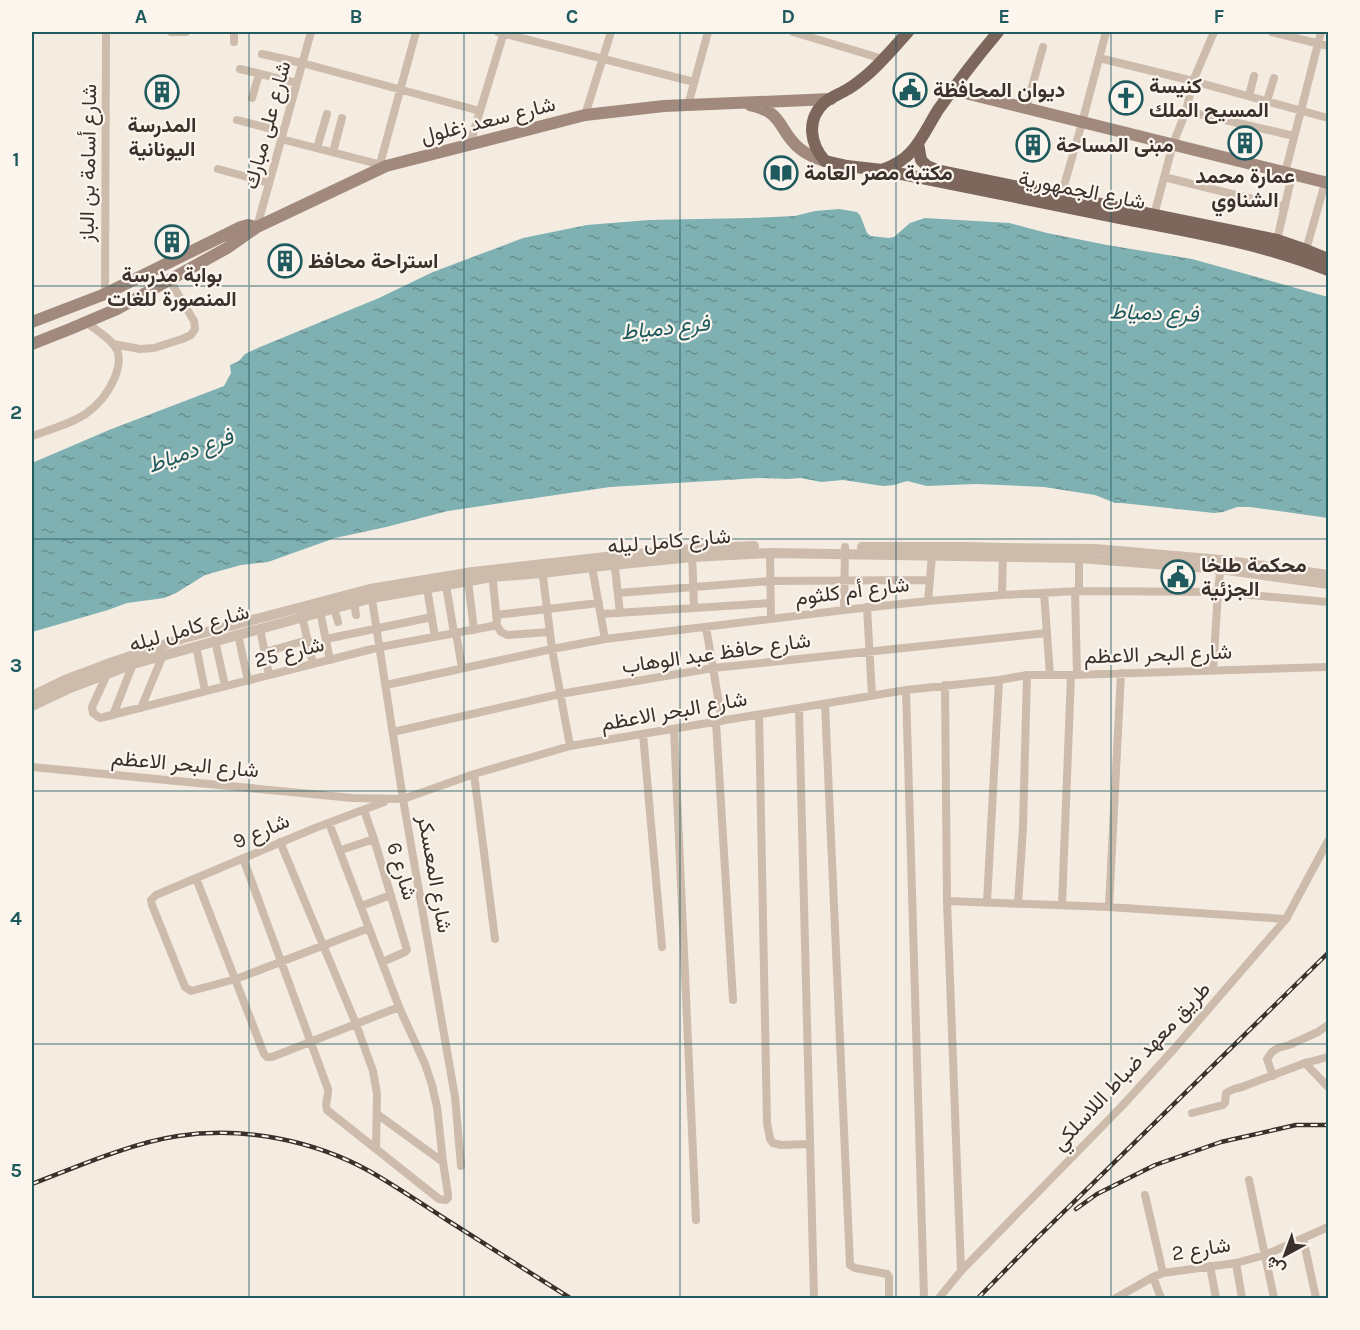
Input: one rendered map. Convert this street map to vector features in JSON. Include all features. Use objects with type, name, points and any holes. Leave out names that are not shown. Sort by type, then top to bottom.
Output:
[{"type":"main road","points":[[825,161],[814,146],[813,119],[818,111],[823,104],[868,75],[908,32]]},
{"type":"main road","points":[[882,170],[899,163],[909,154],[952,90],[998,32]]},
{"type":"main road","points":[[952,90],[1327,183]]},
{"type":"main road","name":"شارع سعد زغلول","points":[[32,344],[117,309],[226,248],[257,227],[383,165],[585,115],[688,105],[831,99]]},
{"type":"main road","points":[[780,123],[779,110],[787,100]]},
{"type":"main road","name":"شارع سعد زغلول","points":[[743,103],[759,107],[772,114],[799,149],[825,161]]},
{"type":"main road","name":"شارع الجمهورية","points":[[918,143],[921,160],[927,166],[940,171],[1277,240],[1329,260]]},
{"type":"main road","name":"شارع الجمهورية","points":[[825,161],[882,170],[1186,231],[1292,256],[1329,270]]},
{"type":"main road","name":"شارع سعد زغلول","points":[[32,322],[105,294],[241,227],[248,225],[257,227]]},
{"type":"street","name":"شارع أسامة بن الباز","points":[[105,294],[106,32]]},
{"type":"street","points":[[169,34],[186,32]]},
{"type":"street","points":[[234,32],[234,42]]},
{"type":"street","name":"شارع على مبارك","points":[[257,227],[311,32]]},
{"type":"street","points":[[237,120],[317,148],[383,165],[416,32]]},
{"type":"street","points":[[470,144],[502,32],[694,82]]},
{"type":"street","points":[[585,115],[611,32]]},
{"type":"street","points":[[688,105],[708,32]]},
{"type":"street","points":[[795,32],[883,59]]},
{"type":"street","points":[[1061,196],[1106,32]]},
{"type":"street","points":[[1154,215],[1173,144],[1186,111],[1194,81],[1214,32]]},
{"type":"street","points":[[1272,32],[1329,46]]},
{"type":"street","points":[[1277,240],[1286,207],[1294,136],[1321,32]]},
{"type":"street","points":[[1026,108],[1043,47]]},
{"type":"street","points":[[262,54],[480,111]]},
{"type":"street","points":[[1099,58],[1329,118]]},
{"type":"street","points":[[240,69],[297,83]]},
{"type":"street","points":[[252,98],[259,74]]},
{"type":"street","points":[[1249,96],[1254,76]]},
{"type":"street","points":[[1267,101],[1274,78]]},
{"type":"street","points":[[1186,111],[1294,136]]},
{"type":"street","points":[[317,148],[327,114]]},
{"type":"street","points":[[333,152],[342,118]]},
{"type":"street","points":[[218,169],[269,183]]},
{"type":"street","points":[[1164,177],[1286,207]]},
{"type":"street","points":[[1306,250],[1327,183]]},
{"type":"street","points":[[113,344],[140,349],[154,348],[191,334],[195,329],[194,321],[169,279]]},
{"type":"street","points":[[32,436],[87,415],[111,387],[119,368],[118,352],[113,344],[86,322]]},
{"type":"street","name":"شارع كامل ليله","points":[[542,569],[755,546],[932,556],[1095,549],[1329,575]]},
{"type":"street","name":"شارع كامل ليله","points":[[692,553],[770,553],[965,546],[1003,552],[1079,558],[1221,564],[1329,584]]},
{"type":"street","points":[[844,610],[845,550]]},
{"type":"street","points":[[1002,595],[1003,552]]},
{"type":"street","points":[[692,553],[694,608]]},
{"type":"street","points":[[770,553],[771,619]]},
{"type":"street","points":[[928,601],[932,556]]},
{"type":"street","points":[[1062,905],[1079,558]]},
{"type":"street","points":[[615,560],[620,613]]},
{"type":"street","name":"شارع كامل ليله","points":[[32,706],[68,684],[113,662],[184,638],[371,593],[492,573],[592,567],[615,560]]},
{"type":"street","points":[[1213,671],[1221,564]]},
{"type":"street","points":[[592,567],[605,639]]},
{"type":"street","points":[[542,569],[549,632],[570,746]]},
{"type":"street","points":[[492,573],[496,624],[501,632],[507,635],[549,632]]},
{"type":"street","name":"شارع كامل ليله","points":[[32,696],[215,640],[354,602],[371,593],[446,585],[492,573]]},
{"type":"street","points":[[618,593],[770,581],[930,580]]},
{"type":"street","points":[[468,581],[474,630]]},
{"type":"street","points":[[446,585],[462,668]]},
{"type":"street","points":[[427,588],[435,637]]},
{"type":"street","name":"شارع أم كلثوم","points":[[386,685],[605,639],[928,601],[1077,591],[1218,592],[1329,602]]},
{"type":"street","name":"شارع المعسكر","points":[[371,593],[403,799],[455,1097],[461,1166]]},
{"type":"street","points":[[1044,593],[1050,675]]},
{"type":"street","points":[[354,602],[356,615]]},
{"type":"street","points":[[496,615],[598,603]]},
{"type":"street","points":[[601,614],[771,603]]},
{"type":"street","points":[[867,607],[872,696]]},
{"type":"street","points":[[334,608],[338,622]]},
{"type":"street","points":[[320,611],[330,660]]},
{"type":"street","points":[[302,616],[313,664]]},
{"type":"street","points":[[326,639],[432,617]]},
{"type":"street","name":"شارع 25","points":[[113,715],[380,647],[496,624]]},
{"type":"street","points":[[706,627],[719,721],[734,1000]]},
{"type":"street","points":[[260,628],[269,675]]},
{"type":"street","name":"شارع حافظ عبد الوهاب","points":[[393,732],[560,694],[713,668],[1047,633]]},
{"type":"street","points":[[238,634],[248,681]]},
{"type":"street","points":[[215,640],[225,686]]},
{"type":"street","points":[[265,652],[308,640]]},
{"type":"street","points":[[196,646],[205,692]]},
{"type":"street","points":[[141,708],[163,656]]},
{"type":"street","points":[[113,662],[93,704],[92,710],[100,718],[113,715],[133,664]]},
{"type":"street","name":"شارع البحر الاعظم","points":[[32,767],[353,798],[403,799],[474,774],[570,746],[906,690],[1028,675],[1329,667]]},
{"type":"street","points":[[1109,907],[1122,673]]},
{"type":"street","points":[[1018,904],[1028,675]]},
{"type":"street","points":[[987,902],[999,680]]},
{"type":"street","points":[[945,685],[947,902],[961,1271]]},
{"type":"street","points":[[906,690],[924,1299]]},
{"type":"street","points":[[825,704],[850,1265],[887,1274],[889,1299]]},
{"type":"street","points":[[799,708],[814,1299]]},
{"type":"street","points":[[759,715],[767,1123],[773,1143],[781,1145],[810,1143]]},
{"type":"street","points":[[674,729],[696,1220]]},
{"type":"street","points":[[642,734],[662,947]]},
{"type":"street","points":[[474,774],[495,939]]},
{"type":"street","name":"شارع 9","points":[[236,979],[198,990],[187,989],[152,905],[152,900],[156,895],[388,800]]},
{"type":"street","name":"شارع 6","points":[[364,810],[407,950],[382,962]]},
{"type":"street","points":[[243,858],[328,1089],[325,1107],[444,1201],[449,1196],[432,1085],[399,1007],[329,823]]},
{"type":"street","points":[[341,850],[374,839]]},
{"type":"street","name":"طريق معهد ضباط اللاسلكي","points":[[939,1299],[961,1271],[1174,1049],[1286,919],[1329,841]]},
{"type":"street","points":[[280,843],[356,1024],[375,1079],[376,1149]]},
{"type":"street","points":[[196,878],[265,1056],[270,1058],[399,1007]]},
{"type":"street","points":[[361,906],[391,895]]},
{"type":"street","points":[[947,902],[1109,907],[1286,919]]},
{"type":"street","points":[[236,979],[369,928]]},
{"type":"street","points":[[1273,1076],[1267,1059],[1272,1052],[1329,1025]]},
{"type":"street","points":[[1192,1113],[1223,1105],[1225,1095],[1229,1091],[1305,1063],[1329,1057]]},
{"type":"street","points":[[1305,1063],[1329,1087]]},
{"type":"street","points":[[377,1114],[443,1162]]},
{"type":"street","points":[[1250,1180],[1274,1299]]},
{"type":"street","points":[[1145,1195],[1163,1273]]},
{"type":"street","name":"شارع 2","points":[[1116,1299],[1163,1273],[1236,1263],[1265,1255],[1329,1227]]},
{"type":"street","points":[[1304,1238],[1316,1299]]},
{"type":"street","points":[[1236,1263],[1242,1299]]},
{"type":"street","points":[[1210,1266],[1216,1299]]},
{"type":"street","points":[[1154,1277],[1161,1299]]},
{"type":"water","name":"فرع دمياط","points":[[839,209],[857,212],[867,233],[871,236],[894,237],[910,223],[925,218],[1009,223],[1107,245],[1192,259],[1328,297],[1328,518],[1250,507],[1237,507],[1214,513],[1115,503],[1095,495],[1044,487],[976,484],[927,486],[907,481],[883,486],[843,480],[821,482],[801,478],[759,478],[610,487],[448,511],[335,538],[268,562],[241,565],[205,575],[164,598],[127,603],[32,632],[32,463],[109,430],[224,386],[231,373],[230,365],[260,347],[379,298],[433,272],[523,238],[587,225],[649,220],[795,216]]},
{"type":"railway","points":[[978,1298],[1328,953]]},
{"type":"railway","points":[[1076,1209],[1097,1194],[1155,1165],[1221,1142],[1296,1125],[1328,1125]]},
{"type":"railway","points":[[32,1184],[85,1163],[160,1139],[202,1133],[277,1138],[326,1151],[371,1172],[570,1298]]},
{"type":"place","name":"ديوان المحافظة","points":[[910,90]]},
{"type":"place","name":"المدرسة اليونانية","points":[[162,92]]},
{"type":"place","name":"كنيسة المسيح الملك","points":[[1126,98]]},
{"type":"place","name":"عمارة محمد الشناوي","points":[[1245,143]]},
{"type":"place","name":"مبنى المساحة","points":[[1033,145]]},
{"type":"place","name":"مكتبة مصر العامة","points":[[781,173]]},
{"type":"place","name":"بوابة مدرسة المنصورة للغات","points":[[172,242]]},
{"type":"place","name":"استراحة محافظ","points":[[285,261]]},
{"type":"place","name":"محكمة طلخا الجزئية","points":[[1178,577]]}]
